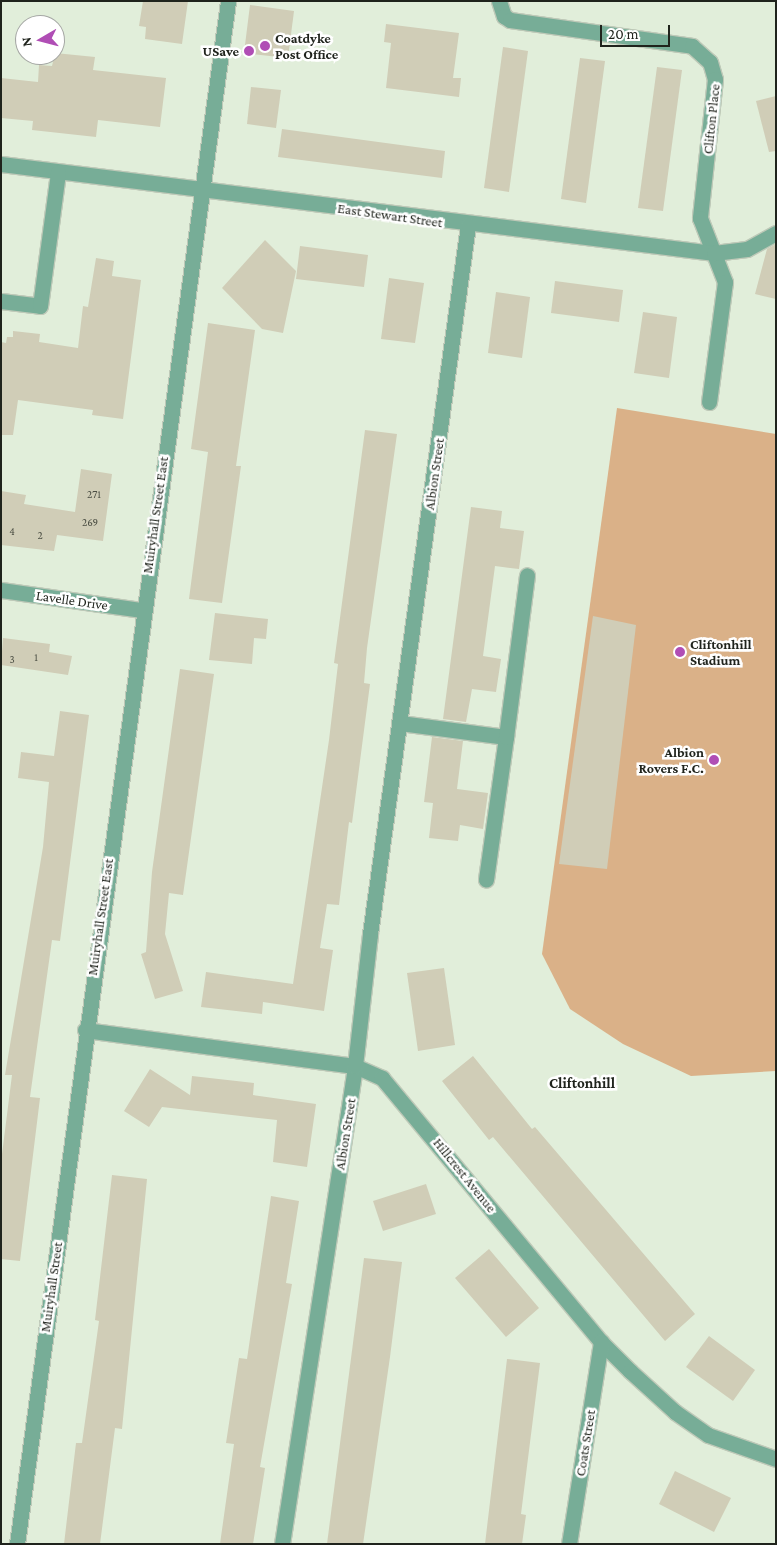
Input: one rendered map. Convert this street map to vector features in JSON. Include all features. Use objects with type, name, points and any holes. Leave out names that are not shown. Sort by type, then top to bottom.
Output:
[{"type":"street","name":"Muiryhall Street East","points":[[85,1030],[200,190],[228,1]]},
{"type":"street","name":"Clifton Place","points":[[498,1],[504,16],[510,20],[692,46],[705,55],[715,79],[700,218],[725,282],[709,402]]},
{"type":"street","name":"East Stewart Street","points":[[1,164],[468,225],[714,253],[747,249],[776,233]]},
{"type":"street","points":[[1,301],[40,306],[58,172]]},
{"type":"street","name":"Albion Street","points":[[282,1544],[355,1066],[468,225]]},
{"type":"street","points":[[486,880],[527,575]]},
{"type":"street","name":"Lavelle Drive","points":[[1,590],[142,610]]},
{"type":"street","points":[[400,724],[506,737]]},
{"type":"street","name":"Hillcrest Avenue","points":[[85,1030],[355,1066],[382,1078],[399,1094],[600,1342],[675,1412],[708,1435],[776,1458]]},
{"type":"street","name":"Muiryhall Street","points":[[17,1544],[85,1030]]},
{"type":"street","name":"Coats Street","points":[[569,1544],[600,1342]]},
{"type":"shaded area","name":"Cliftonhill Stadium","points":[[617,408],[776,434],[776,1071],[691,1076],[623,1044],[570,1009],[542,954]]},
{"type":"building","points":[[143,1],[188,1],[182,44],[145,39],[146,27],[139,26]]},
{"type":"building","points":[[250,5],[294,11],[288,58],[244,53]]},
{"type":"building","points":[[386,24],[459,33],[453,78],[461,78],[459,97],[386,88],[391,43],[384,42]]},
{"type":"building","points":[[503,47],[528,51],[509,192],[484,188]]},
{"type":"building","points":[[65,54],[95,57],[93,70],[166,78],[160,127],[98,120],[96,137],[32,130],[33,121],[1,118],[1,78],[38,82],[39,65],[65,65]]},
{"type":"building","points":[[580,58],[605,61],[586,203],[561,199]]},
{"type":"building","points":[[657,67],[682,70],[663,211],[638,208]]},
{"type":"building","points":[[251,87],[281,90],[276,128],[247,124]]},
{"type":"building","points":[[776,96],[776,151],[769,152],[756,101]]},
{"type":"building","points":[[282,129],[445,151],[442,178],[278,157]]},
{"type":"building","points":[[265,240],[296,271],[283,333],[262,329],[222,288]]},
{"type":"building","points":[[776,244],[776,299],[755,294],[767,249]]},
{"type":"building","points":[[300,246],[368,255],[364,287],[296,279]]},
{"type":"building","points":[[96,258],[114,261],[112,276],[141,280],[123,419],[92,415],[93,410],[18,400],[13,435],[1,435],[1,342],[6,343],[7,337],[13,337],[13,331],[40,334],[39,342],[78,348],[83,306],[88,307]]},
{"type":"building","points":[[389,278],[424,283],[415,343],[381,339]]},
{"type":"building","points":[[555,281],[623,290],[619,322],[551,313]]},
{"type":"building","points":[[496,292],[530,297],[522,358],[488,353]]},
{"type":"building","points":[[643,312],[677,317],[669,378],[634,373]]},
{"type":"building","points":[[208,323],[255,330],[236,466],[241,466],[222,603],[189,599],[208,452],[191,449]]},
{"type":"building","points":[[365,430],[397,434],[367,648],[364,683],[370,684],[352,823],[349,822],[339,905],[327,904],[320,948],[333,950],[324,1011],[263,1002],[262,1014],[201,1007],[206,972],[293,984],[329,740],[338,664],[334,663]]},
{"type":"building","points":[[81,469],[112,474],[103,541],[57,535],[54,551],[1,545],[1,491],[26,495],[24,504],[75,512]]},
{"type":"building","points":[[471,507],[502,511],[500,528],[524,531],[519,569],[495,566],[483,656],[501,659],[496,692],[472,689],[466,722],[443,719]]},
{"type":"building","points":[[215,613],[268,619],[266,639],[254,638],[252,664],[209,660]]},
{"type":"building","points":[[593,616],[636,625],[607,869],[559,864]]},
{"type":"building","points":[[3,638],[50,644],[49,652],[72,656],[68,675],[1,665]]},
{"type":"building","points":[[180,669],[214,674],[183,895],[169,893],[165,934],[183,991],[155,999],[141,954],[146,952],[152,872]]},
{"type":"building","points":[[60,711],[89,715],[60,941],[52,940],[30,1097],[40,1098],[20,1261],[1,1259],[1,1162],[12,1075],[5,1075],[43,847],[49,782],[18,778],[21,752],[54,756]]},
{"type":"building","points":[[432,737],[463,741],[457,789],[488,793],[483,829],[460,825],[458,841],[429,838],[433,803],[424,802]]},
{"type":"building","points":[[444,968],[455,1045],[418,1051],[407,973]]},
{"type":"building","points":[[473,1056],[532,1129],[535,1127],[695,1314],[665,1341],[493,1137],[489,1140],[442,1081]]},
{"type":"building","points":[[150,1069],[190,1095],[192,1076],[254,1083],[253,1095],[316,1104],[307,1167],[273,1162],[277,1120],[162,1107],[149,1127],[124,1111]]},
{"type":"building","points":[[112,1175],[147,1179],[122,1429],[115,1428],[100,1544],[64,1544],[76,1443],[82,1443],[99,1321],[95,1320]]},
{"type":"building","points":[[426,1184],[436,1214],[383,1231],[373,1201]]},
{"type":"building","points":[[271,1196],[299,1201],[286,1283],[292,1284],[260,1467],[265,1468],[253,1544],[220,1544],[234,1444],[226,1443],[239,1358],[247,1359]]},
{"type":"building","points":[[489,1249],[539,1308],[506,1337],[455,1278]]},
{"type":"building","points":[[364,1258],[402,1262],[390,1357],[363,1544],[327,1544]]},
{"type":"building","points":[[709,1336],[755,1370],[733,1401],[686,1367]]},
{"type":"building","points":[[507,1359],[540,1363],[521,1514],[526,1515],[522,1544],[485,1544]]},
{"type":"building","points":[[675,1471],[731,1498],[714,1532],[659,1504]]},
{"type":"place","name":"Coatdyke Post Office","points":[[265,46]]},
{"type":"place","name":"USave","points":[[249,51]]},
{"type":"place","name":"Cliftonhill Stadium","points":[[680,652]]},
{"type":"place","name":"Albion Rovers F.C.","points":[[714,760]]},
{"type":"district","name":"Cliftonhill","points":[[582,1084]]}]
